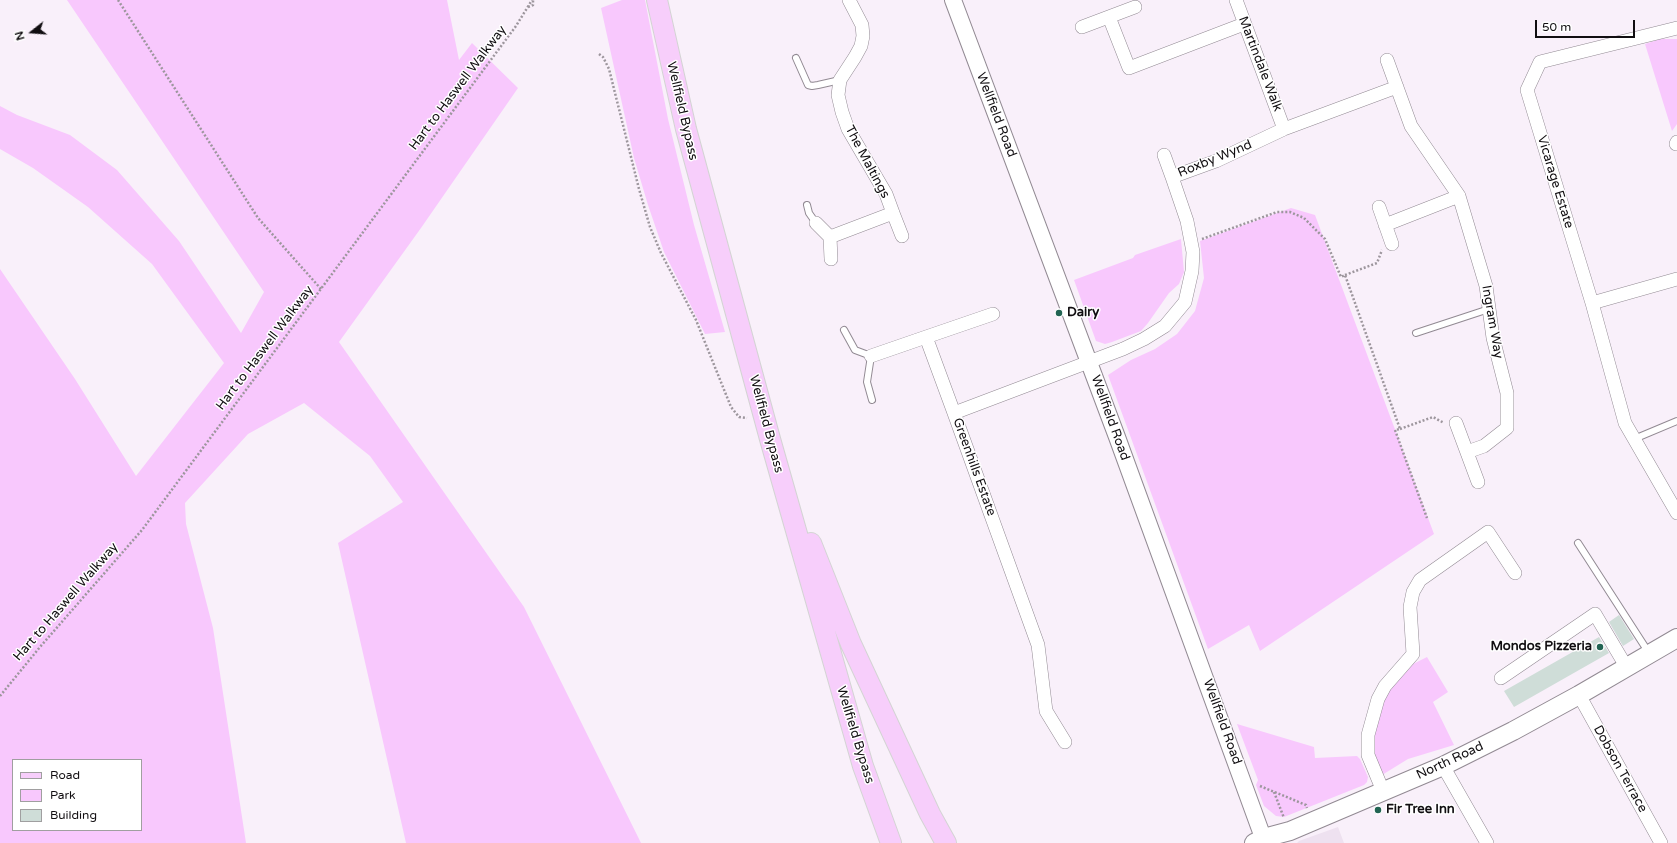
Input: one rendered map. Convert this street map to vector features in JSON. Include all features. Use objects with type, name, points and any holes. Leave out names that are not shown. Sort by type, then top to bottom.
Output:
[{"type":"main road","name":"Wellfield Bypass","points":[[657,0],[686,130],[770,439],[863,766],[891,843]]},
{"type":"main road","points":[[770,439],[851,644],[930,814],[946,843]]},
{"type":"main road","name":"North Road","points":[[1261,841],[1290,831],[1443,766],[1513,731],[1579,695],[1677,638]]},
{"type":"street","points":[[840,80],[856,58],[861,46],[862,24],[849,0]]},
{"type":"street","name":"Wellfield Road","points":[[953,0],[1089,362],[1246,789],[1261,841]]},
{"type":"street","name":"Martindale Walk","points":[[1236,0],[1284,129]]},
{"type":"street","points":[[1082,27],[1135,7]]},
{"type":"street","points":[[1109,17],[1129,68],[1244,24]]},
{"type":"street","name":"Vicarage Estate","points":[[1677,28],[1540,62],[1527,90],[1592,303],[1625,423],[1677,513]]},
{"type":"street","name":"Ingram Way","points":[[1387,60],[1411,126],[1459,196],[1486,286],[1493,338],[1507,393],[1507,428],[1484,446],[1467,452]]},
{"type":"street","name":"The Maltings","points":[[840,80],[838,95],[848,129],[886,194],[902,236]]},
{"type":"street","name":"Roxby Wynd","points":[[1089,362],[1144,339],[1165,326],[1185,302],[1192,271],[1193,252],[1187,221],[1172,177],[1216,161],[1284,129],[1397,87]]},
{"type":"street","points":[[1164,154],[1172,177]]},
{"type":"street","points":[[1386,225],[1459,196]]},
{"type":"street","points":[[1379,207],[1392,244]]},
{"type":"street","name":"The Maltings","points":[[830,237],[893,213]]},
{"type":"street","points":[[816,223],[830,237],[831,259]]},
{"type":"street","points":[[1592,303],[1677,278]]},
{"type":"street","points":[[871,356],[993,314]]},
{"type":"street","points":[[926,337],[954,413]]},
{"type":"street","name":"Greenhills Estate","points":[[1065,742],[1046,711],[1038,645],[954,413],[1089,362]]},
{"type":"street","points":[[1456,423],[1478,482]]},
{"type":"street","points":[[1383,791],[1368,755],[1368,735],[1378,699],[1385,686],[1413,654],[1410,607],[1413,592],[1420,580],[1488,532],[1515,574]]},
{"type":"street","points":[[1501,678],[1595,614],[1627,668]]},
{"type":"street","name":"Dobson Terrace","points":[[1579,695],[1661,843]]},
{"type":"street","points":[[1443,766],[1487,843]]},
{"type":"lane","points":[[796,58],[808,85],[812,86],[840,80]]},
{"type":"lane","points":[[807,206],[809,213],[816,223]]},
{"type":"lane","points":[[1416,333],[1489,309]]},
{"type":"lane","points":[[844,330],[855,350],[871,356],[867,382],[872,400]]},
{"type":"lane","points":[[1634,439],[1677,421]]},
{"type":"lane","points":[[1578,543],[1650,655]]},
{"type":"path","points":[[118,0],[258,218],[321,289]]},
{"type":"path","name":"Hart to Haswell Walkway","points":[[0,696],[40,647],[142,530],[516,26],[532,0]]},
{"type":"path","points":[[599,54],[603,57],[609,69],[638,189],[650,227],[661,253],[696,320],[731,407],[739,417],[764,417]]},
{"type":"path","points":[[1191,242],[1277,212],[1290,212],[1304,218],[1325,239],[1341,277],[1377,263],[1383,248],[1392,244]]},
{"type":"path","points":[[1345,275],[1400,429]]},
{"type":"path","points":[[1427,518],[1395,430],[1433,417],[1449,425],[1456,423]]},
{"type":"path","points":[[1246,789],[1256,785],[1306,805],[1313,821]]},
{"type":"path","points":[[1274,792],[1290,831]]},
{"type":"shaded area","points":[[1338,827],[1344,843],[1297,843],[1299,841]]},
{"type":"green space","points":[[67,0],[447,0],[459,60],[472,43],[518,88],[421,228],[339,342],[524,607],[641,843],[406,843],[338,543],[403,502],[370,456],[304,403],[248,434],[185,503],[186,524],[213,628],[246,843],[0,843],[0,269],[75,379],[136,476],[224,363],[152,264],[88,207],[33,168],[0,149],[0,106],[17,115],[70,135],[117,170],[179,241],[241,333],[264,292]]},
{"type":"green space","points":[[622,0],[645,0],[668,119],[694,225],[725,332],[705,334],[664,252],[648,205],[634,158],[601,8]]},
{"type":"green space","points":[[1660,39],[1677,39],[1677,124],[1672,131],[1645,44]]},
{"type":"green space","points":[[1291,208],[1315,215],[1434,534],[1260,651],[1249,625],[1208,649],[1108,375],[1131,360],[1155,349],[1177,334],[1195,311],[1204,278],[1200,241]]},
{"type":"green space","points":[[1181,239],[1184,272],[1179,284],[1169,293],[1148,323],[1141,331],[1112,342],[1105,344],[1096,341],[1074,280],[1133,258],[1135,255]]},
{"type":"green space","points":[[1427,657],[1448,692],[1433,702],[1454,745],[1408,759],[1382,775],[1373,754],[1371,736],[1381,700],[1413,664]]},
{"type":"green space","points":[[1237,724],[1314,747],[1315,758],[1357,756],[1360,759],[1368,777],[1367,782],[1364,785],[1284,817],[1276,816],[1264,806],[1256,785],[1258,780]]},
{"type":"building","points":[[1619,615],[1634,639],[1623,646],[1609,622]]},
{"type":"building","points":[[1599,637],[1609,653],[1514,707],[1504,691]]},
{"type":"place","name":"Dairy","points":[[1059,313]]},
{"type":"place","name":"Mondos Pizzeria","points":[[1600,647]]},
{"type":"place","name":"Fir Tree Inn","points":[[1378,810]]}]
